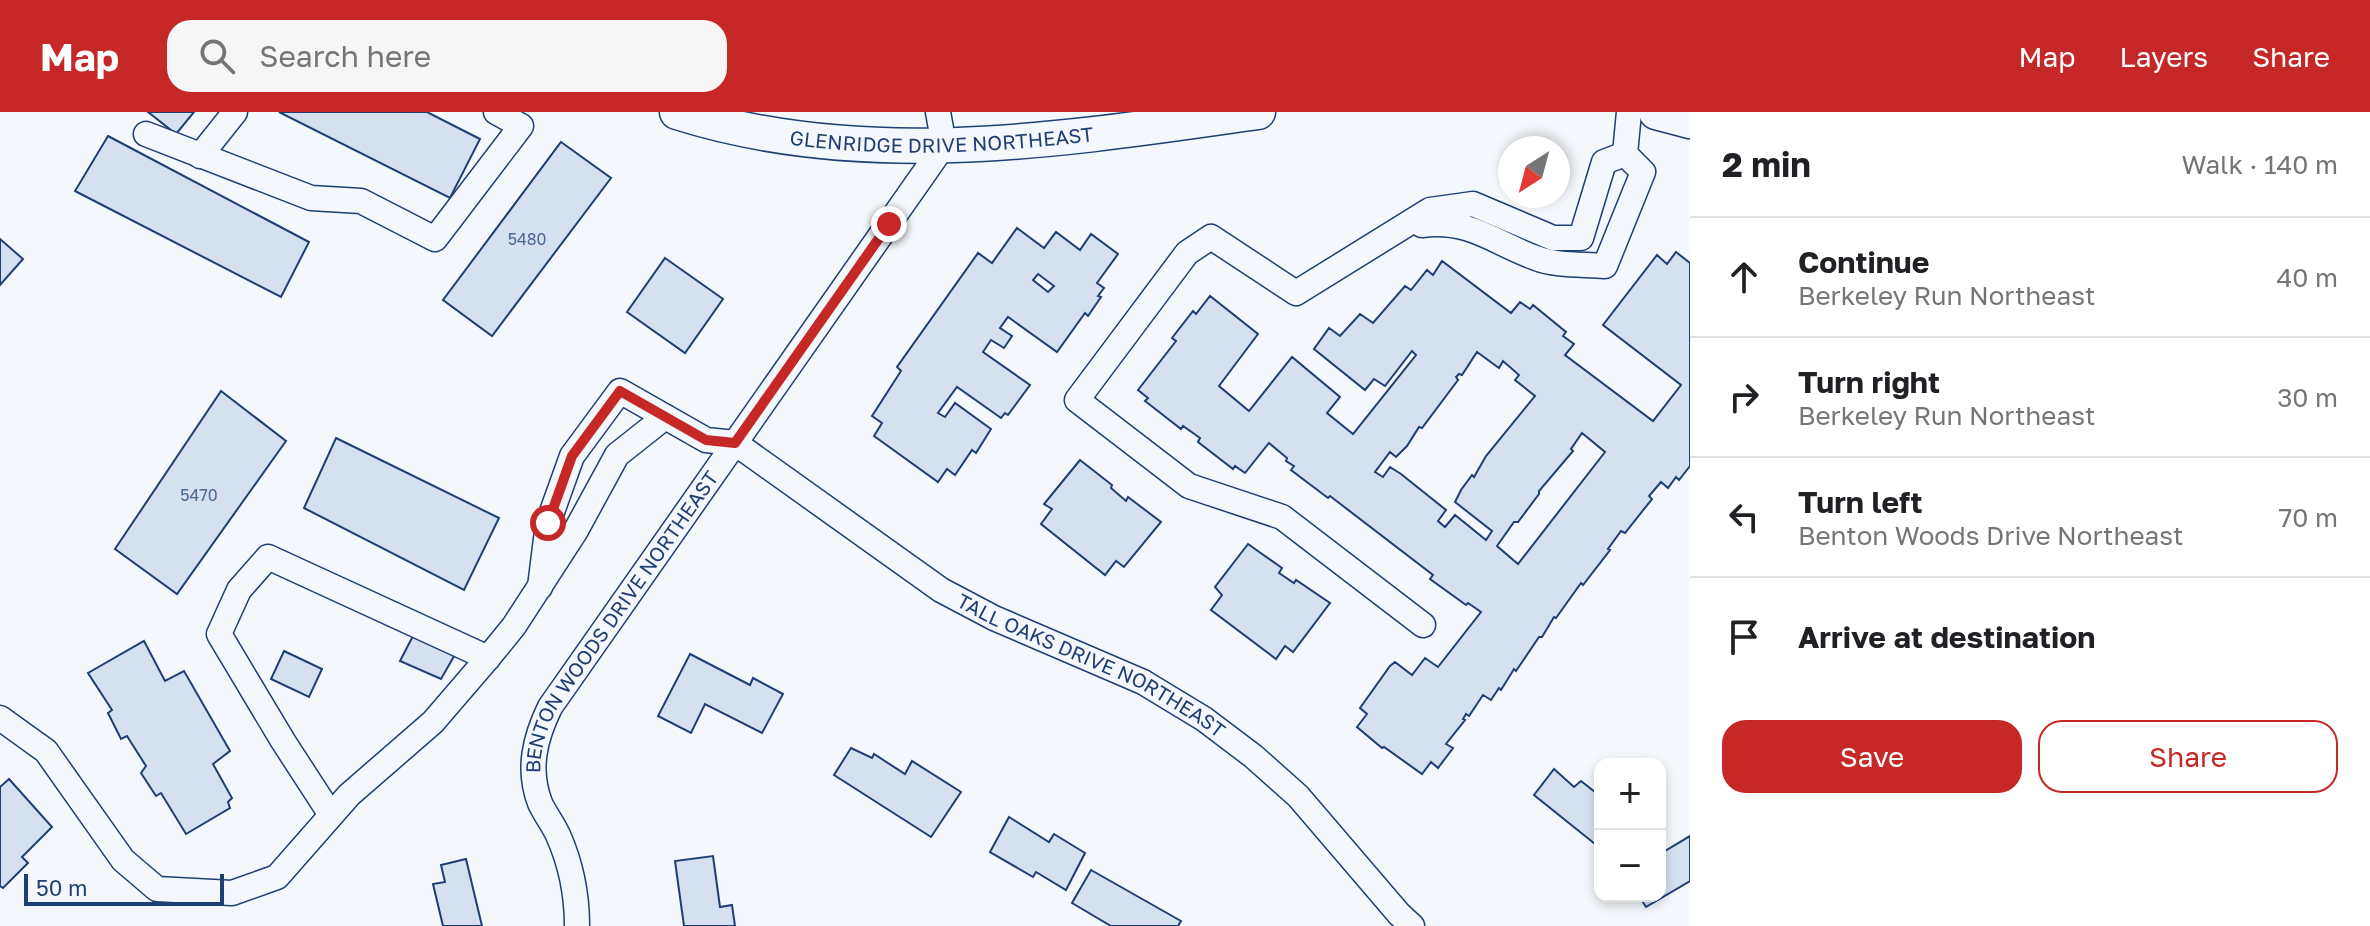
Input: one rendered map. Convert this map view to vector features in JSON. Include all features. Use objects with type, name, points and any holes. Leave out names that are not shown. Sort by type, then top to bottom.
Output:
[{"type":"main road","name":"GLENRIDGE DRIVE NORTHEAST","points":[[677,112],[755,133],[802,141],[859,145],[941,128],[1070,136],[1258,112]]},
{"type":"main road","points":[[1656,112],[1690,121]]},
{"type":"street","points":[[200,156],[235,112]]},
{"type":"street","points":[[146,134],[311,198],[361,201],[435,239],[521,126],[496,112]]},
{"type":"street","points":[[1625,154],[1629,112]]},
{"type":"street","name":"BENTON WOODS DRIVE NORTHEAST","points":[[577,926],[571,869],[540,803],[535,783],[533,757],[538,732],[550,707],[735,443],[941,128]]},
{"type":"street","points":[[1423,625],[1282,517],[1189,486],[1077,400],[1187,253],[1211,237],[1296,293],[1430,210],[1473,204],[1553,238],[1581,238],[1604,162],[1625,154]]},
{"type":"street","points":[[1406,227],[1442,222],[1476,229],[1538,259],[1605,266],[1643,172],[1625,154]]},
{"type":"street","points":[[540,587],[548,523],[572,456],[620,391],[706,440],[735,443]]},
{"type":"street","points":[[0,718],[46,751],[123,860],[157,889],[232,893],[277,877],[349,795],[433,722],[488,658],[514,626],[575,532],[617,455],[665,417]]},
{"type":"street","name":"TALL OAKS DRIVE NORTHEAST","points":[[735,443],[941,590],[994,618],[1143,682],[1204,719],[1253,756],[1298,796],[1412,926]]},
{"type":"street","points":[[331,815],[219,634],[239,590],[268,557],[488,658]]},
{"type":"building","points":[[148,112],[194,112],[176,134]]},
{"type":"building","points":[[279,112],[427,112],[480,139],[450,198]]},
{"type":"building","points":[[108,136],[309,242],[281,297],[75,191]]},
{"type":"building","points":[[561,142],[611,178],[492,336],[443,300]]},
{"type":"building","points":[[1017,228],[1044,248],[1056,232],[1080,250],[1091,234],[1118,254],[1097,283],[1104,288],[1098,296],[1101,297],[1088,316],[1085,313],[1057,352],[1008,317],[1000,328],[1012,336],[1004,348],[991,340],[983,352],[1030,385],[1008,415],[1005,413],[1001,418],[957,387],[938,413],[945,417],[955,403],[991,429],[976,453],[972,450],[955,475],[947,469],[938,482],[874,436],[882,423],[872,416],[901,371],[897,367],[978,253],[992,263]],"holes":[[[1038,274],[1054,286],[1048,292],[1033,280]]]},
{"type":"building","points":[[0,239],[23,259],[0,285]]},
{"type":"building","points":[[1676,252],[1690,263],[1690,466],[1668,488],[1661,482],[1649,496],[1652,499],[1625,533],[1621,531],[1610,550],[1554,617],[1501,690],[1499,688],[1491,700],[1483,695],[1469,716],[1466,714],[1465,720],[1446,744],[1453,748],[1438,768],[1431,762],[1422,774],[1357,727],[1367,714],[1360,708],[1395,662],[1412,675],[1425,658],[1438,667],[1481,612],[1430,579],[1433,575],[1291,470],[1294,466],[1269,443],[1245,473],[1235,466],[1233,469],[1198,442],[1200,438],[1183,426],[1181,429],[1145,401],[1148,398],[1138,390],[1176,341],[1172,338],[1193,311],[1196,314],[1210,296],[1258,334],[1219,386],[1249,411],[1292,357],[1340,397],[1327,413],[1353,434],[1416,355],[1412,351],[1385,386],[1374,379],[1365,390],[1314,349],[1329,328],[1340,336],[1360,314],[1373,323],[1405,286],[1411,290],[1427,270],[1433,275],[1442,261],[1511,313],[1520,302],[1530,309],[1533,305],[1566,332],[1563,336],[1574,344],[1565,355],[1653,421],[1681,385],[1603,325],[1657,255],[1667,264]],"holes":[[[1477,352],[1499,368],[1503,361],[1519,375],[1515,380],[1535,396],[1486,456],[1455,502],[1492,531],[1486,540],[1455,515],[1445,527],[1438,521],[1446,510],[1390,467],[1383,477],[1375,472],[1390,452],[1396,457],[1407,446]],[[1582,433],[1605,452],[1518,564],[1497,546],[1573,451],[1571,449]]]},
{"type":"building","points":[[665,258],[723,299],[685,353],[627,312]]},
{"type":"building","points":[[221,391],[286,441],[177,594],[115,549]]},
{"type":"building","points":[[336,438],[499,518],[464,590],[304,508]]},
{"type":"building","points":[[1080,460],[1112,485],[1111,488],[1126,501],[1128,497],[1161,522],[1124,567],[1116,561],[1105,575],[1041,524],[1052,509],[1044,504]]},
{"type":"building","points":[[1248,544],[1282,568],[1279,573],[1294,583],[1296,580],[1330,603],[1293,652],[1285,646],[1276,659],[1211,610],[1222,595],[1215,587]]},
{"type":"building","points":[[414,634],[457,651],[441,679],[400,661]]},
{"type":"building","points":[[144,641],[165,681],[184,671],[230,751],[213,764],[232,798],[228,802],[230,808],[186,834],[161,793],[156,796],[141,773],[146,766],[127,736],[121,739],[108,713],[112,710],[88,673]]},
{"type":"building","points":[[284,651],[322,669],[309,697],[271,679]]},
{"type":"building","points":[[690,654],[750,685],[753,678],[783,694],[762,733],[705,704],[691,733],[658,716]]},
{"type":"building","points":[[851,748],[872,758],[874,754],[905,774],[912,761],[961,792],[931,837],[834,775]]},
{"type":"building","points":[[1554,769],[1574,787],[1581,781],[1594,791],[1594,843],[1534,795]]},
{"type":"building","points":[[9,779],[52,827],[22,857],[28,863],[3,888],[0,886],[0,787]]},
{"type":"building","points":[[1009,817],[1049,842],[1054,834],[1085,853],[1066,890],[1036,872],[1033,877],[990,852]]},
{"type":"building","points":[[1690,836],[1690,881],[1666,895],[1666,850]]},
{"type":"building","points":[[713,856],[720,907],[732,905],[735,926],[684,926],[675,861]]},
{"type":"building","points":[[466,859],[482,926],[443,926],[433,884],[445,882],[441,865]]},
{"type":"building","points":[[1091,870],[1181,921],[1178,926],[1111,926],[1072,903]]},
{"type":"route","points":[[548,523],[572,456],[620,391],[706,440],[735,443],[889,224]]}]
